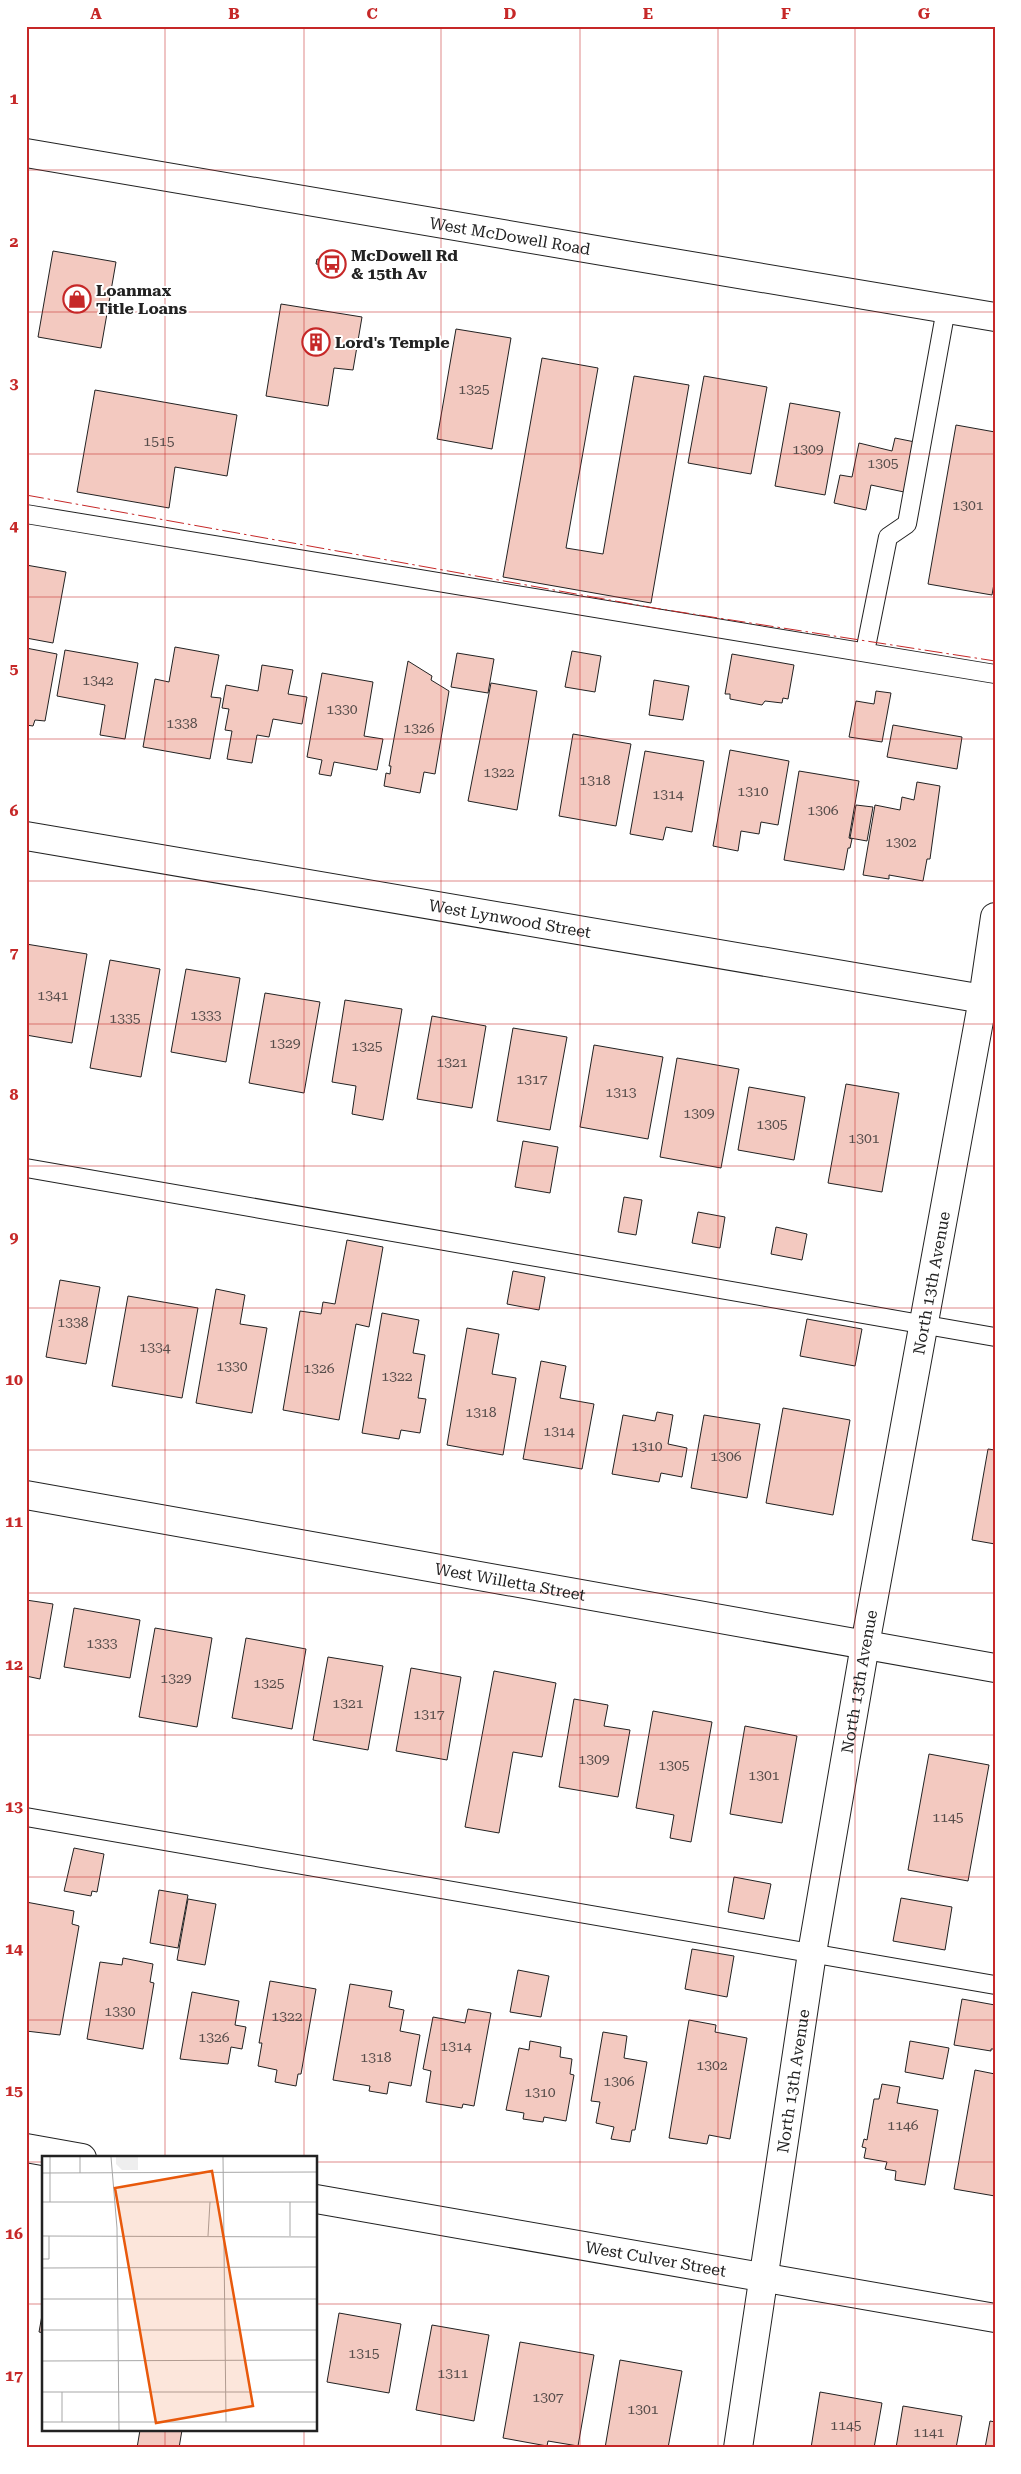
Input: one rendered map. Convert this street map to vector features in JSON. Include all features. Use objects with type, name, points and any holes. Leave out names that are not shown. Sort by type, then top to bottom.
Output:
[{"type":"street","name":"West McDowell Road","points":[[26,153],[220,188],[336,205],[995,317]]},
{"type":"street","name":"West Lynwood Street","points":[[26,836],[989,1000]]},
{"type":"street","name":"North 13th Avenue","points":[[738,2448],[812,1953],[865,1645],[924,1324],[989,1000],[995,917]]},
{"type":"street","name":"West Willetta Street","points":[[26,1495],[995,1668]]},
{"type":"street","points":[[26,2148],[71,2156]]},
{"type":"street","name":"West Culver Street","points":[[318,2198],[995,2318]]},
{"type":"lane","points":[[866,652],[888,537],[907,524],[946,309]]},
{"type":"lane","points":[[26,514],[995,674]]},
{"type":"lane","points":[[26,1168],[995,1337]]},
{"type":"lane","points":[[26,1817],[995,1985]]},
{"type":"building","name":"Loanmax Title Loans","points":[[53,251],[116,262],[101,348],[38,337]]},
{"type":"building","points":[[317,259],[335,262],[335,267],[316,264]]},
{"type":"building","name":"Lord's Temple","points":[[281,304],[362,317],[353,370],[334,368],[328,406],[266,396]]},
{"type":"building","points":[[456,329],[511,338],[492,449],[437,439]]},
{"type":"building","points":[[542,358],[598,368],[566,548],[603,554],[634,376],[689,385],[651,603],[503,577]]},
{"type":"building","points":[[704,376],[767,387],[751,474],[688,463]]},
{"type":"building","points":[[95,390],[237,415],[227,476],[175,467],[169,508],[77,492]]},
{"type":"building","points":[[790,403],[840,412],[825,495],[775,486]]},
{"type":"building","points":[[956,425],[995,432],[995,578],[992,595],[928,584]]},
{"type":"building","points":[[895,438],[915,442],[904,492],[871,485],[866,510],[834,503],[840,475],[852,477],[859,443],[892,451]]},
{"type":"building","points":[[26,565],[66,572],[53,643],[26,638]]},
{"type":"building","points":[[175,647],[219,655],[211,697],[221,698],[210,759],[143,747],[155,679],[169,682]]},
{"type":"building","points":[[26,648],[57,654],[45,721],[35,720],[33,726],[26,725]]},
{"type":"building","points":[[65,650],[138,663],[125,739],[100,735],[105,705],[57,696]]},
{"type":"building","points":[[572,651],[601,656],[595,692],[565,687]]},
{"type":"building","points":[[457,653],[494,659],[488,693],[451,687]]},
{"type":"building","points":[[732,654],[794,665],[788,699],[783,698],[782,703],[765,701],[762,705],[730,699],[730,694],[725,694]]},
{"type":"building","points":[[408,661],[432,676],[431,680],[449,691],[435,774],[424,772],[420,793],[384,786],[386,773],[390,774],[391,766],[389,766]]},
{"type":"building","points":[[262,665],[293,670],[288,694],[307,697],[302,724],[273,719],[269,737],[257,735],[252,763],[227,759],[232,731],[225,730],[229,709],[222,708],[226,685],[258,691]]},
{"type":"building","points":[[322,673],[373,682],[364,736],[383,739],[377,770],[334,762],[331,776],[319,774],[322,760],[307,757]]},
{"type":"building","points":[[654,680],[689,686],[683,720],[649,715]]},
{"type":"building","points":[[491,683],[537,691],[517,810],[468,801]]},
{"type":"building","points":[[876,691],[891,693],[882,742],[849,737],[856,701],[874,704]]},
{"type":"building","points":[[893,725],[962,737],[957,769],[887,757]]},
{"type":"building","points":[[573,734],[631,744],[616,826],[559,816]]},
{"type":"building","points":[[730,750],[789,761],[778,825],[761,822],[759,834],[741,831],[738,851],[713,846]]},
{"type":"building","points":[[645,751],[704,761],[692,832],[666,827],[663,840],[630,834]]},
{"type":"building","points":[[799,771],[859,781],[849,838],[852,839],[850,848],[848,848],[844,870],[784,860]]},
{"type":"building","points":[[917,782],[940,786],[930,859],[927,859],[923,881],[889,875],[889,879],[863,875],[875,805],[900,810],[902,797],[914,800]]},
{"type":"building","points":[[856,805],[873,807],[867,841],[850,838]]},
{"type":"building","points":[[26,944],[87,954],[72,1043],[26,1035]]},
{"type":"building","points":[[110,960],[160,969],[141,1077],[90,1068]]},
{"type":"building","points":[[186,969],[240,978],[226,1062],[171,1052]]},
{"type":"building","points":[[265,993],[320,1002],[304,1093],[249,1083]]},
{"type":"building","points":[[345,1000],[402,1009],[383,1120],[352,1114],[356,1086],[332,1082]]},
{"type":"building","points":[[432,1016],[486,1026],[472,1108],[417,1099]]},
{"type":"building","points":[[513,1028],[567,1037],[550,1130],[497,1121]]},
{"type":"building","points":[[594,1045],[663,1057],[648,1139],[580,1127]]},
{"type":"building","points":[[677,1058],[739,1069],[721,1168],[660,1157]]},
{"type":"building","points":[[846,1084],[899,1093],[882,1192],[828,1183]]},
{"type":"building","points":[[749,1087],[805,1097],[794,1160],[738,1150]]},
{"type":"building","points":[[523,1141],[558,1147],[550,1193],[515,1187]]},
{"type":"building","points":[[624,1197],[642,1200],[636,1235],[618,1232]]},
{"type":"building","points":[[698,1212],[725,1217],[720,1248],[692,1243]]},
{"type":"building","points":[[776,1227],[807,1234],[802,1260],[771,1254]]},
{"type":"building","points":[[347,1240],[383,1247],[369,1327],[356,1324],[339,1420],[283,1410],[300,1311],[321,1314],[323,1302],[335,1304]]},
{"type":"building","points":[[513,1271],[545,1277],[539,1310],[507,1304]]},
{"type":"building","points":[[60,1280],[100,1287],[86,1364],[46,1357]]},
{"type":"building","points":[[216,1289],[245,1295],[240,1324],[267,1328],[252,1413],[196,1403]]},
{"type":"building","points":[[128,1296],[198,1308],[182,1398],[112,1386]]},
{"type":"building","points":[[382,1313],[419,1320],[413,1353],[425,1355],[418,1398],[426,1399],[420,1433],[401,1430],[399,1439],[362,1433]]},
{"type":"building","points":[[807,1319],[862,1329],[855,1366],[800,1356]]},
{"type":"building","points":[[467,1328],[499,1334],[492,1374],[516,1378],[503,1455],[447,1445]]},
{"type":"building","points":[[541,1361],[566,1366],[560,1398],[594,1404],[582,1469],[523,1459]]},
{"type":"building","points":[[783,1408],[850,1420],[833,1515],[766,1503]]},
{"type":"building","points":[[657,1412],[673,1415],[668,1444],[687,1448],[682,1477],[661,1473],[659,1482],[612,1474],[623,1415],[655,1421]]},
{"type":"building","points":[[704,1415],[760,1424],[747,1498],[691,1488]]},
{"type":"building","points":[[988,1449],[995,1450],[995,1544],[972,1540]]},
{"type":"building","points":[[26,1600],[53,1604],[40,1679],[26,1676]]},
{"type":"building","points":[[74,1608],[140,1620],[130,1678],[64,1667]]},
{"type":"building","points":[[155,1628],[212,1638],[197,1727],[139,1717]]},
{"type":"building","points":[[246,1638],[306,1649],[292,1729],[232,1718]]},
{"type":"building","points":[[328,1657],[383,1666],[368,1750],[313,1740]]},
{"type":"building","points":[[411,1668],[461,1677],[447,1760],[396,1751]]},
{"type":"building","points":[[494,1671],[556,1683],[542,1757],[513,1752],[499,1833],[465,1827]]},
{"type":"building","points":[[574,1699],[608,1705],[604,1726],[630,1730],[618,1797],[559,1787]]},
{"type":"building","points":[[653,1711],[712,1722],[691,1842],[670,1838],[674,1815],[636,1808]]},
{"type":"building","points":[[745,1726],[797,1736],[782,1823],[730,1814]]},
{"type":"building","points":[[929,1754],[989,1765],[968,1881],[908,1870]]},
{"type":"building","points":[[74,1848],[104,1854],[97,1892],[92,1891],[91,1896],[64,1891]]},
{"type":"building","points":[[734,1877],[771,1884],[764,1919],[728,1912]]},
{"type":"building","points":[[159,1890],[188,1895],[178,1948],[150,1943]]},
{"type":"building","points":[[901,1898],[952,1907],[945,1950],[893,1941]]},
{"type":"building","points":[[188,1899],[216,1904],[205,1965],[177,1960]]},
{"type":"building","points":[[26,1902],[74,1911],[72,1924],[79,1926],[60,2035],[26,2031]]},
{"type":"building","points":[[692,1949],[734,1956],[727,1997],[685,1989]]},
{"type":"building","points":[[123,1958],[153,1964],[150,1982],[154,1983],[143,2049],[87,2039],[100,1962],[122,1965]]},
{"type":"building","points":[[518,1970],[549,1976],[541,2017],[510,2012]]},
{"type":"building","points":[[270,1981],[316,1989],[301,2074],[298,2074],[296,2086],[275,2082],[277,2070],[258,2066],[262,2043],[259,2043]]},
{"type":"building","points":[[350,1984],[392,1991],[389,2007],[404,2010],[400,2031],[420,2035],[411,2086],[389,2082],[387,2094],[369,2091],[370,2086],[333,2080]]},
{"type":"building","points":[[192,1992],[239,2001],[235,2025],[246,2027],[242,2049],[231,2047],[228,2064],[180,2059]]},
{"type":"building","points":[[962,1999],[995,2005],[995,2049],[991,2049],[991,2051],[954,2045]]},
{"type":"building","points":[[468,2009],[491,2013],[474,2106],[463,2104],[462,2108],[426,2102],[431,2071],[423,2069],[433,2017],[465,2023]]},
{"type":"building","points":[[689,2020],[716,2025],[715,2032],[747,2038],[730,2139],[709,2135],[707,2144],[669,2138]]},
{"type":"building","points":[[603,2032],[627,2036],[624,2058],[647,2062],[635,2130],[632,2130],[630,2142],[611,2139],[614,2127],[596,2123],[600,2102],[591,2101]]},
{"type":"building","points":[[530,2041],[561,2047],[560,2057],[572,2059],[570,2074],[574,2075],[566,2121],[544,2117],[543,2122],[523,2119],[524,2113],[506,2110],[519,2048],[529,2050]]},
{"type":"building","points":[[910,2041],[949,2048],[943,2079],[905,2072]]},
{"type":"building","points":[[975,2070],[995,2074],[995,2196],[954,2189]]},
{"type":"building","points":[[882,2084],[900,2087],[897,2103],[938,2110],[925,2185],[895,2180],[896,2171],[885,2169],[887,2162],[864,2158],[866,2148],[862,2147],[864,2139],[867,2140],[874,2099],[879,2099]]},
{"type":"building","points":[[339,2313],[401,2324],[389,2393],[327,2382]]},
{"type":"building","points":[[42,2315],[42,2333],[39,2332]]},
{"type":"building","points":[[432,2325],[489,2335],[474,2421],[416,2410]]},
{"type":"building","points":[[520,2342],[594,2355],[578,2446],[548,2441],[547,2446],[503,2438]]},
{"type":"building","points":[[620,2360],[682,2371],[668,2448],[605,2448]]},
{"type":"building","points":[[820,2392],[882,2403],[874,2448],[811,2448]]},
{"type":"building","points":[[903,2406],[962,2416],[956,2448],[896,2448]]},
{"type":"building","points":[[990,2421],[995,2422],[995,2448],[985,2448]]},
{"type":"building","points":[[140,2432],[182,2432],[179,2448],[137,2448]]},
{"type":"power","points":[[26,495],[654,608],[995,661]]},
{"type":"place","name":"McDowell Rd & 15th Av","points":[[332,264]]},
{"type":"place","name":"Loanmax Title Loans","points":[[77,299]]},
{"type":"place","name":"Lord's Temple","points":[[316,342]]}]
